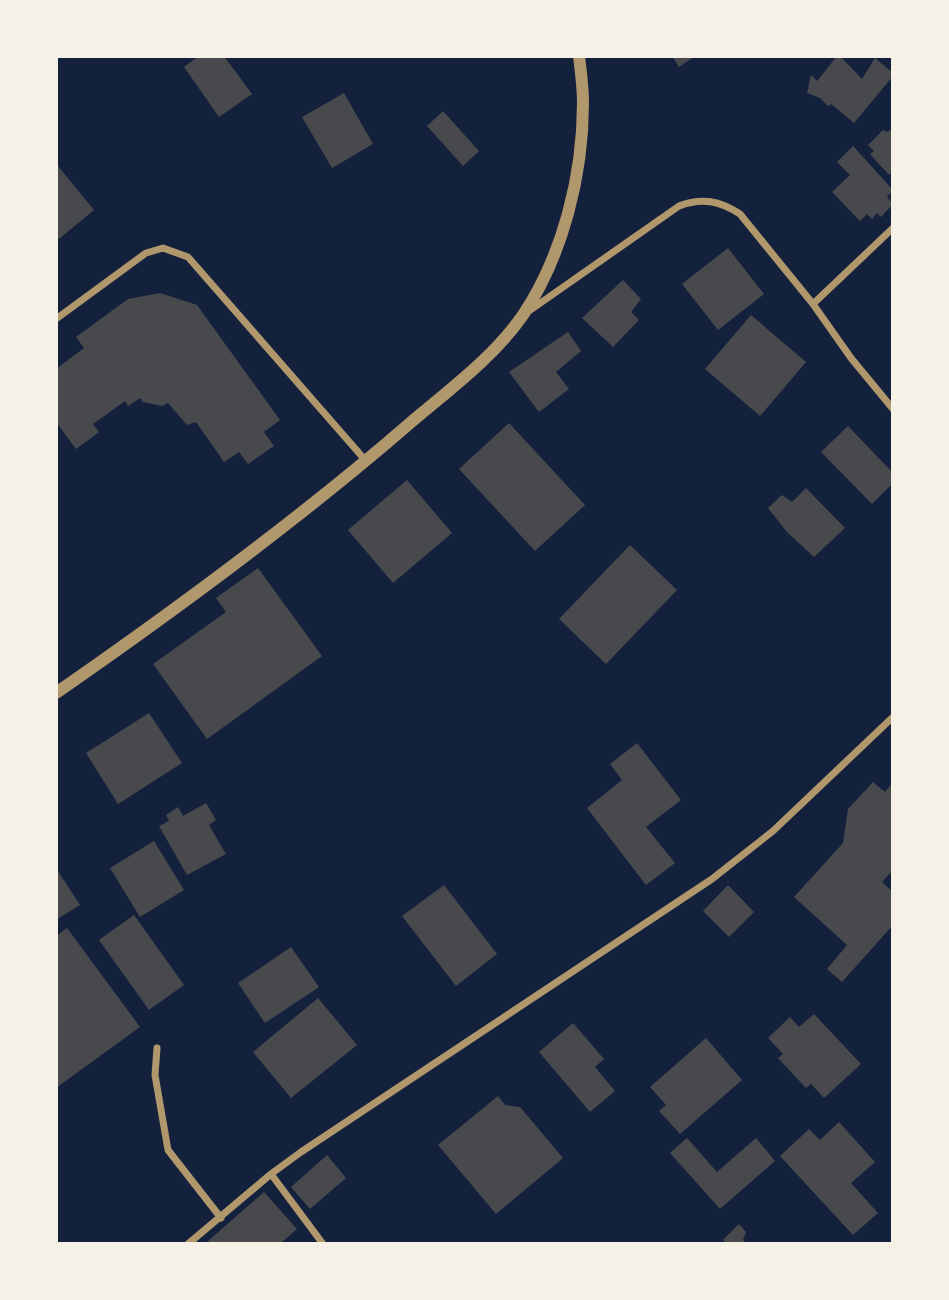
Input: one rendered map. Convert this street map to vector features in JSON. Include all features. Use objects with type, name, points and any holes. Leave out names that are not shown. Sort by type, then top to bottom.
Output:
[{"type":"street","points":[[56,693],[149,629],[366,461],[494,351],[523,314],[544,279],[572,196],[583,104],[579,56]]},
{"type":"street","points":[[523,314],[679,206],[702,200],[713,201],[740,214],[893,409]]},
{"type":"street","points":[[813,304],[893,228]]},
{"type":"street","points":[[56,319],[146,253],[163,248],[188,257],[366,461]]},
{"type":"street","points":[[188,1244],[271,1174],[312,1144],[712,879],[773,831],[893,717]]},
{"type":"street","points":[[157,1048],[155,1075],[168,1150],[221,1218]]},
{"type":"street","points":[[271,1174],[323,1244]]},
{"type":"building","points":[[199,56],[224,56],[252,94],[219,117],[184,67]]},
{"type":"building","points":[[672,56],[695,56],[679,67]]},
{"type":"building","points":[[837,56],[862,79],[875,58],[893,73],[854,123],[831,104],[828,106],[820,98],[807,93],[811,75],[817,81]]},
{"type":"building","points":[[344,93],[373,144],[332,168],[302,117]]},
{"type":"building","points":[[443,111],[479,151],[463,166],[427,126]]},
{"type":"building","points":[[893,128],[893,171],[889,175],[870,154],[874,151],[868,145],[883,130],[887,132]]},
{"type":"building","points":[[853,146],[893,190],[887,197],[893,204],[881,217],[877,213],[872,219],[867,214],[860,221],[832,192],[850,175],[837,162]]},
{"type":"building","points":[[58,166],[94,210],[59,239],[56,234]]},
{"type":"building","points":[[728,248],[764,294],[718,330],[682,284]]},
{"type":"building","points":[[623,280],[641,299],[631,312],[639,320],[613,347],[582,318]]},
{"type":"building","points":[[160,293],[197,305],[280,420],[264,432],[274,446],[248,464],[239,452],[224,462],[196,422],[187,425],[168,403],[162,406],[143,402],[140,398],[128,406],[125,401],[93,424],[99,432],[76,449],[56,422],[56,369],[84,348],[76,337],[128,299]]},
{"type":"building","points":[[751,315],[806,362],[760,416],[705,369]]},
{"type":"building","points":[[568,332],[581,351],[556,372],[569,389],[539,412],[509,372]]},
{"type":"building","points":[[509,423],[585,505],[535,551],[459,469]]},
{"type":"building","points":[[848,426],[893,473],[893,483],[872,504],[821,452]]},
{"type":"building","points":[[407,480],[452,533],[393,583],[348,530]]},
{"type":"building","points":[[806,488],[845,528],[814,557],[787,532],[768,508],[782,495],[792,502]]},
{"type":"building","points":[[630,545],[677,590],[606,664],[559,619]]},
{"type":"building","points":[[258,568],[322,656],[207,739],[153,664],[226,612],[216,598]]},
{"type":"building","points":[[149,713],[182,763],[118,804],[86,753]]},
{"type":"building","points":[[637,743],[681,800],[646,827],[675,863],[646,885],[587,808],[622,780],[610,764]]},
{"type":"building","points":[[873,782],[885,792],[893,782],[893,870],[882,882],[893,892],[893,925],[842,982],[827,969],[847,945],[794,897],[843,843],[848,809]]},
{"type":"building","points":[[206,803],[216,820],[209,825],[226,854],[187,875],[159,826],[169,821],[166,815],[178,807],[183,816]]},
{"type":"building","points":[[154,841],[184,890],[140,917],[110,868]]},
{"type":"building","points":[[56,868],[80,905],[56,920]]},
{"type":"building","points":[[444,885],[497,954],[456,986],[402,916]]},
{"type":"building","points":[[728,885],[754,912],[729,937],[703,911]]},
{"type":"building","points":[[134,915],[184,985],[149,1010],[99,940]]},
{"type":"building","points":[[67,928],[140,1027],[56,1088],[56,936]]},
{"type":"building","points":[[291,947],[319,987],[265,1023],[238,983]]},
{"type":"building","points":[[318,998],[357,1045],[291,1098],[253,1052]]},
{"type":"building","points":[[814,1014],[861,1064],[824,1098],[811,1084],[806,1088],[778,1058],[783,1054],[768,1038],[790,1017],[799,1027]]},
{"type":"building","points":[[573,1023],[604,1059],[595,1067],[615,1091],[590,1112],[539,1052]]},
{"type":"building","points":[[706,1038],[742,1080],[680,1134],[659,1111],[666,1105],[650,1087]]},
{"type":"building","points":[[498,1096],[505,1105],[520,1107],[563,1158],[496,1214],[438,1145]]},
{"type":"building","points":[[839,1122],[875,1162],[851,1183],[878,1213],[853,1235],[780,1156],[809,1129],[820,1140]]},
{"type":"building","points":[[687,1138],[717,1172],[756,1138],[775,1161],[720,1209],[670,1153]]},
{"type":"building","points":[[327,1155],[346,1178],[310,1209],[291,1187]]},
{"type":"building","points":[[264,1192],[297,1229],[280,1244],[210,1244],[208,1241]]},
{"type":"building","points":[[739,1224],[746,1232],[743,1240],[747,1244],[727,1244],[723,1240]]}]
